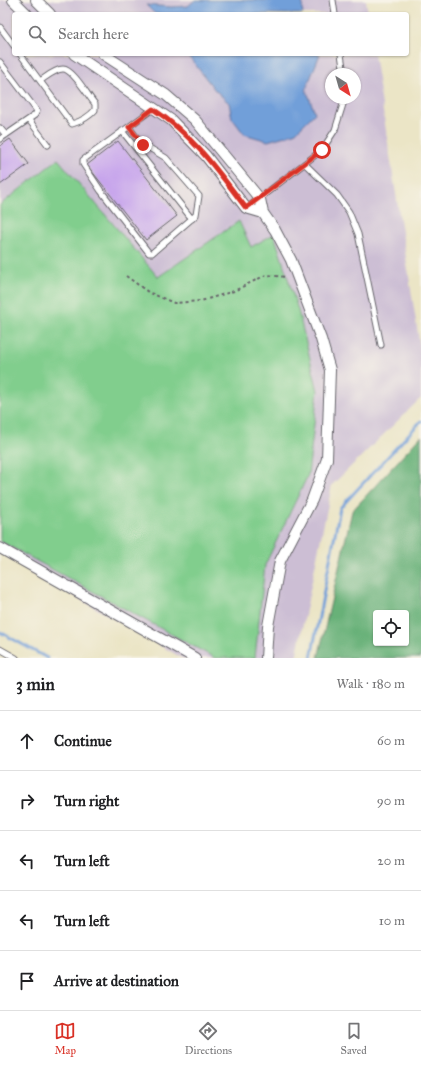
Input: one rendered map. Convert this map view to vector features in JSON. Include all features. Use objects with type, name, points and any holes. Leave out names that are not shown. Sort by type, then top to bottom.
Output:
[{"type":"street","points":[[13,0],[25,12]]},
{"type":"street","points":[[36,0],[48,12]]},
{"type":"street","points":[[77,56],[171,120],[206,156],[246,208],[263,213]]},
{"type":"street","points":[[90,66],[98,56]]},
{"type":"street","points":[[106,56],[166,95],[195,120],[260,199],[263,213],[276,230],[291,260],[321,339],[330,370],[327,459],[312,500],[280,561],[268,626],[266,658]]},
{"type":"street","points":[[0,548],[195,658]]},
{"type":"lane","points":[[333,0],[335,12]]},
{"type":"lane","points":[[0,27],[12,43]]},
{"type":"lane","points":[[21,56],[40,81],[72,124],[82,121],[96,110],[95,104],[71,71],[63,69],[40,81]]},
{"type":"lane","points":[[341,56],[343,68]]},
{"type":"lane","points":[[0,62],[38,111],[29,120],[0,139]]},
{"type":"lane","points":[[246,208],[260,199],[322,150],[335,130],[343,104]]},
{"type":"lane","points":[[129,127],[141,143],[166,158],[199,196],[196,215],[152,253],[150,253],[101,191],[83,160],[153,109]]},
{"type":"lane","points":[[29,120],[48,145]]},
{"type":"lane","points":[[0,128],[6,135]]},
{"type":"lane","points":[[122,131],[192,219]]},
{"type":"lane","points":[[305,164],[337,195],[349,212],[358,234],[381,345]]},
{"type":"lane","points":[[0,649],[16,658]]},
{"type":"path","points":[[126,276],[148,292],[174,303],[201,301],[234,291],[266,275],[298,278]]},
{"type":"shaded area","points":[[0,0],[366,0],[368,12],[12,12],[12,56],[374,56],[421,353],[421,398],[332,485],[296,658],[182,658],[0,553]]},
{"type":"green space","points":[[58,159],[158,277],[239,221],[251,247],[274,234],[298,310],[318,391],[308,475],[265,565],[255,658],[215,658],[0,541],[0,205]]},
{"type":"green space","points":[[421,436],[420,658],[318,658],[352,511]]},
{"type":"water","points":[[195,0],[303,0],[303,12],[153,12],[146,5],[171,7],[188,6]]},
{"type":"water","points":[[189,56],[319,56],[306,89],[315,113],[296,132],[285,136],[268,141],[244,134],[232,118],[229,103],[215,90]]},
{"type":"building","points":[[10,139],[29,164],[0,185],[0,146]]},
{"type":"building","points":[[118,141],[177,216],[146,240],[87,165]]},
{"type":"waterway","points":[[311,658],[340,508],[421,421]]},
{"type":"waterway","points":[[0,632],[47,658]]},
{"type":"route","points":[[143,145],[129,127],[153,109],[171,120],[206,156],[246,208],[260,199],[322,150]]}]
